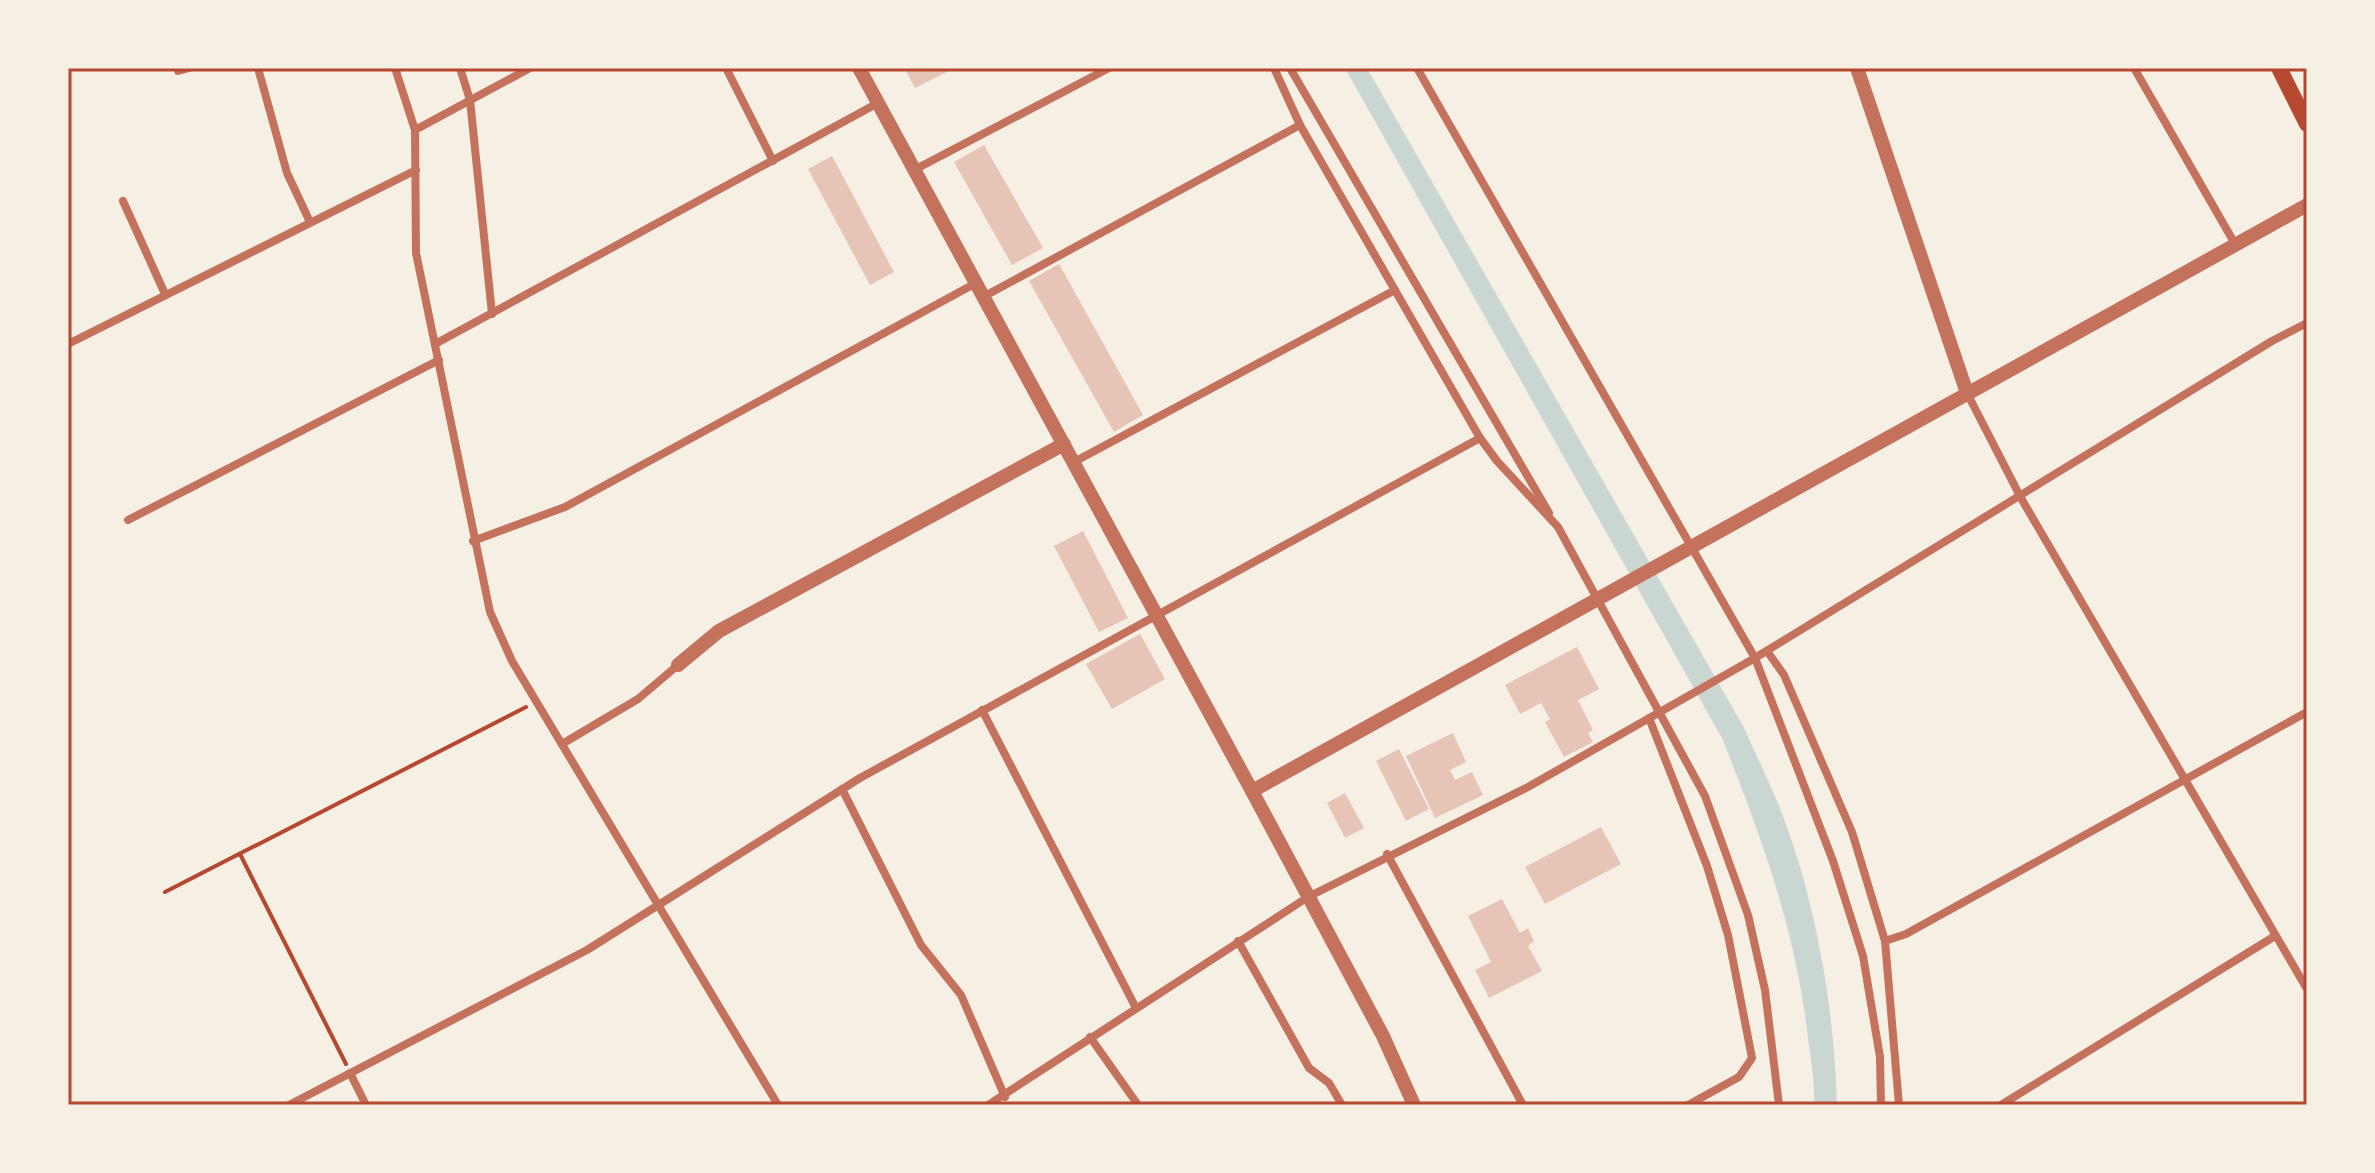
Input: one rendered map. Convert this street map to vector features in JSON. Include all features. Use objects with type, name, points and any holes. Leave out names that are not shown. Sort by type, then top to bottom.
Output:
[{"type":"main road","points":[[2279,68],[2307,124]]},
{"type":"street","points":[[178,71],[189,68]]},
{"type":"street","points":[[258,68],[287,173],[310,222]]},
{"type":"street","points":[[395,68],[415,130],[416,253],[490,612],[512,661],[662,906],[778,1105]]},
{"type":"street","points":[[460,68],[470,100],[492,314]]},
{"type":"street","points":[[415,130],[530,68]]},
{"type":"street","points":[[726,68],[773,161]]},
{"type":"street","points":[[859,68],[1252,791],[1383,1036],[1414,1105]]},
{"type":"street","points":[[914,170],[1109,68]]},
{"type":"street","points":[[1274,68],[1300,125],[1480,438],[1558,527]]},
{"type":"street","points":[[1290,68],[1599,598],[1663,711],[1705,796],[1748,915],[1765,990],[1779,1105]]},
{"type":"street","points":[[1417,68],[1751,661],[1833,861],[1863,956],[1880,1057],[1881,1105]]},
{"type":"street","points":[[1857,68],[1967,393],[2021,498],[2307,989]]},
{"type":"street","points":[[2134,68],[2151,92],[2235,244]]},
{"type":"street","points":[[435,344],[878,103]]},
{"type":"street","points":[[983,297],[1300,125]]},
{"type":"street","points":[[68,344],[416,170]]},
{"type":"street","points":[[123,201],[165,294]]},
{"type":"street","points":[[1252,791],[2307,205]]},
{"type":"street","points":[[473,541],[565,507],[976,283]]},
{"type":"street","points":[[1074,462],[1395,290]]},
{"type":"street","points":[[842,789],[921,945],[961,995],[996,1102],[1090,1037],[1308,897],[1387,854],[1528,787],[1751,661],[2021,498],[2169,404],[2307,323]]},
{"type":"street","points":[[128,520],[439,360]]},
{"type":"street","points":[[289,1105],[587,950],[662,906],[842,789],[1480,438]]},
{"type":"street","points":[[562,744],[638,699],[719,631],[1064,444]]},
{"type":"street","points":[[1767,651],[1784,675],[1852,832],[1885,941],[1899,1105]]},
{"type":"street","points":[[982,710],[1136,1008]]},
{"type":"street","points":[[1885,941],[1906,934],[2307,712]]},
{"type":"street","points":[[1649,718],[1711,880],[1728,935],[1752,1058],[1739,1077],[1688,1105]]},
{"type":"street","points":[[1387,854],[1523,1105]]},
{"type":"street","points":[[2001,1105],[2275,936]]},
{"type":"street","points":[[1238,941],[1309,1068],[1329,1083],[1342,1105]]},
{"type":"street","points":[[1090,1037],[1138,1105]]},
{"type":"street","points":[[350,1073],[366,1105]]},
{"type":"path","points":[[165,892],[536,702]]},
{"type":"path","points":[[240,854],[350,1073]]},
{"type":"shaded area","points":[[1345,68],[1367,68],[1743,726],[1783,816],[1814,922],[1828,995],[1837,1105],[1814,1105],[1803,999],[1786,923],[1764,850],[1723,740]]},
{"type":"building","points":[[913,68],[951,70],[915,88],[906,71]]},
{"type":"building","points":[[984,145],[1043,248],[1012,265],[954,162]]},
{"type":"building","points":[[832,156],[894,272],[870,285],[808,169]]},
{"type":"building","points":[[1059,264],[1143,415],[1114,432],[1029,281]]},
{"type":"building","points":[[1083,531],[1128,618],[1099,632],[1054,546]]},
{"type":"building","points":[[1140,634],[1165,679],[1112,709],[1086,664]]},
{"type":"building","points":[[1577,647],[1599,689],[1578,700],[1593,730],[1588,733],[1593,742],[1564,757],[1545,722],[1550,719],[1541,703],[1520,714],[1505,685]]},
{"type":"building","points":[[1453,733],[1466,762],[1450,770],[1455,780],[1472,772],[1483,795],[1435,818],[1406,756]]},
{"type":"building","points":[[1399,749],[1429,809],[1406,821],[1376,761]]},
{"type":"building","points":[[1345,793],[1364,828],[1345,838],[1327,803]]},
{"type":"building","points":[[1601,827],[1621,864],[1545,904],[1525,867]]},
{"type":"building","points":[[1502,899],[1520,933],[1528,928],[1534,941],[1528,946],[1542,971],[1489,998],[1475,970],[1491,962],[1468,916]]},
{"type":"waterway","points":[[2303,1105],[2307,1103]]}]
